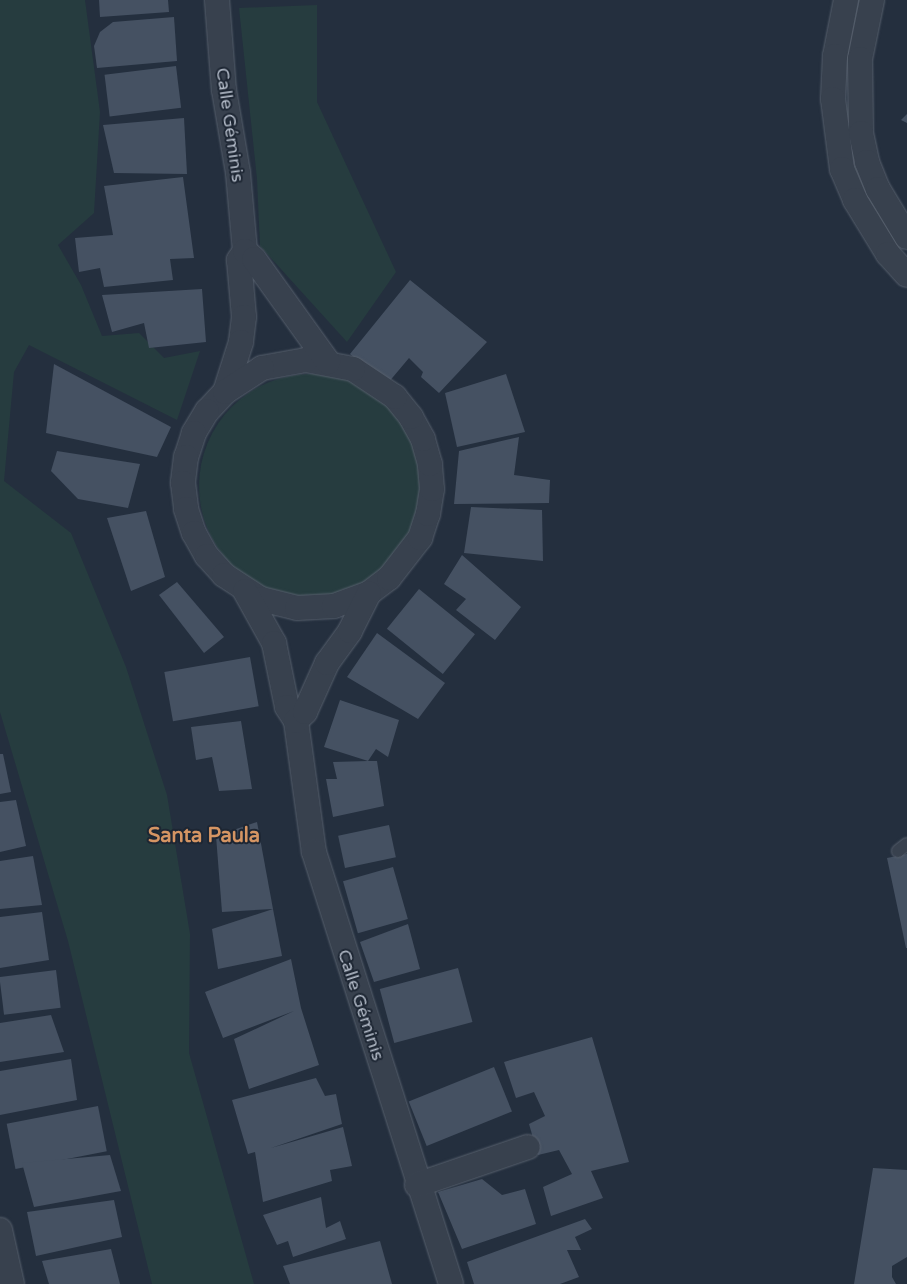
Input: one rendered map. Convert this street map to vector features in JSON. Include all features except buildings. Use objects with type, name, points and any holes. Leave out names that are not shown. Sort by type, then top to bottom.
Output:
[{"type":"street","name":"Calle Géminis","points":[[217,0],[224,90],[238,173],[245,251],[239,260],[244,317],[241,342],[224,392]]},
{"type":"street","points":[[846,0],[835,56],[833,98],[842,168],[855,200],[888,254],[907,274]]},
{"type":"street","points":[[872,0],[860,59],[861,133],[866,162],[878,189],[907,237]]},
{"type":"street","points":[[245,251],[254,259],[328,362]]},
{"type":"street","name":"Calle Géminis","points":[[291,361],[328,362],[353,369],[395,397],[411,417],[423,439],[430,464],[428,514],[420,538],[395,572],[369,593],[334,606],[297,608],[270,602],[245,591],[224,575],[207,556],[194,533],[186,509],[183,483],[186,457],[194,433],[207,411],[224,392],[262,368],[291,361]]},
{"type":"street","name":"Calle Géminis","points":[[245,591],[274,643],[287,707],[296,721],[314,852],[418,1185],[451,1284]]},
{"type":"street","name":"Calle Géminis","points":[[296,721],[306,712],[327,663],[350,630],[369,593]]},
{"type":"street","points":[[418,1185],[528,1147]]},
{"type":"street","points":[[0,1230],[12,1284]]},
{"type":"green space","points":[[0,0],[85,0],[100,112],[94,213],[58,245],[81,285],[102,336],[139,333],[164,358],[200,351],[177,420],[29,345],[14,372],[4,481],[71,533],[126,667],[167,795],[190,934],[189,1053],[254,1284],[152,1284],[68,941],[0,712]]},
{"type":"green space","points":[[317,5],[317,102],[396,272],[347,342],[260,246],[257,179],[239,8]]},
{"type":"green space","points":[[311,374],[333,376],[364,387],[390,407],[410,433],[421,464],[423,486],[421,508],[410,539],[390,565],[364,585],[333,596],[311,598],[289,596],[258,585],[232,565],[212,539],[201,508],[199,486],[201,464],[212,433],[232,407],[258,387],[289,376]]},
{"type":"district","name":"Santa Paula","points":[[204,836]]}]
